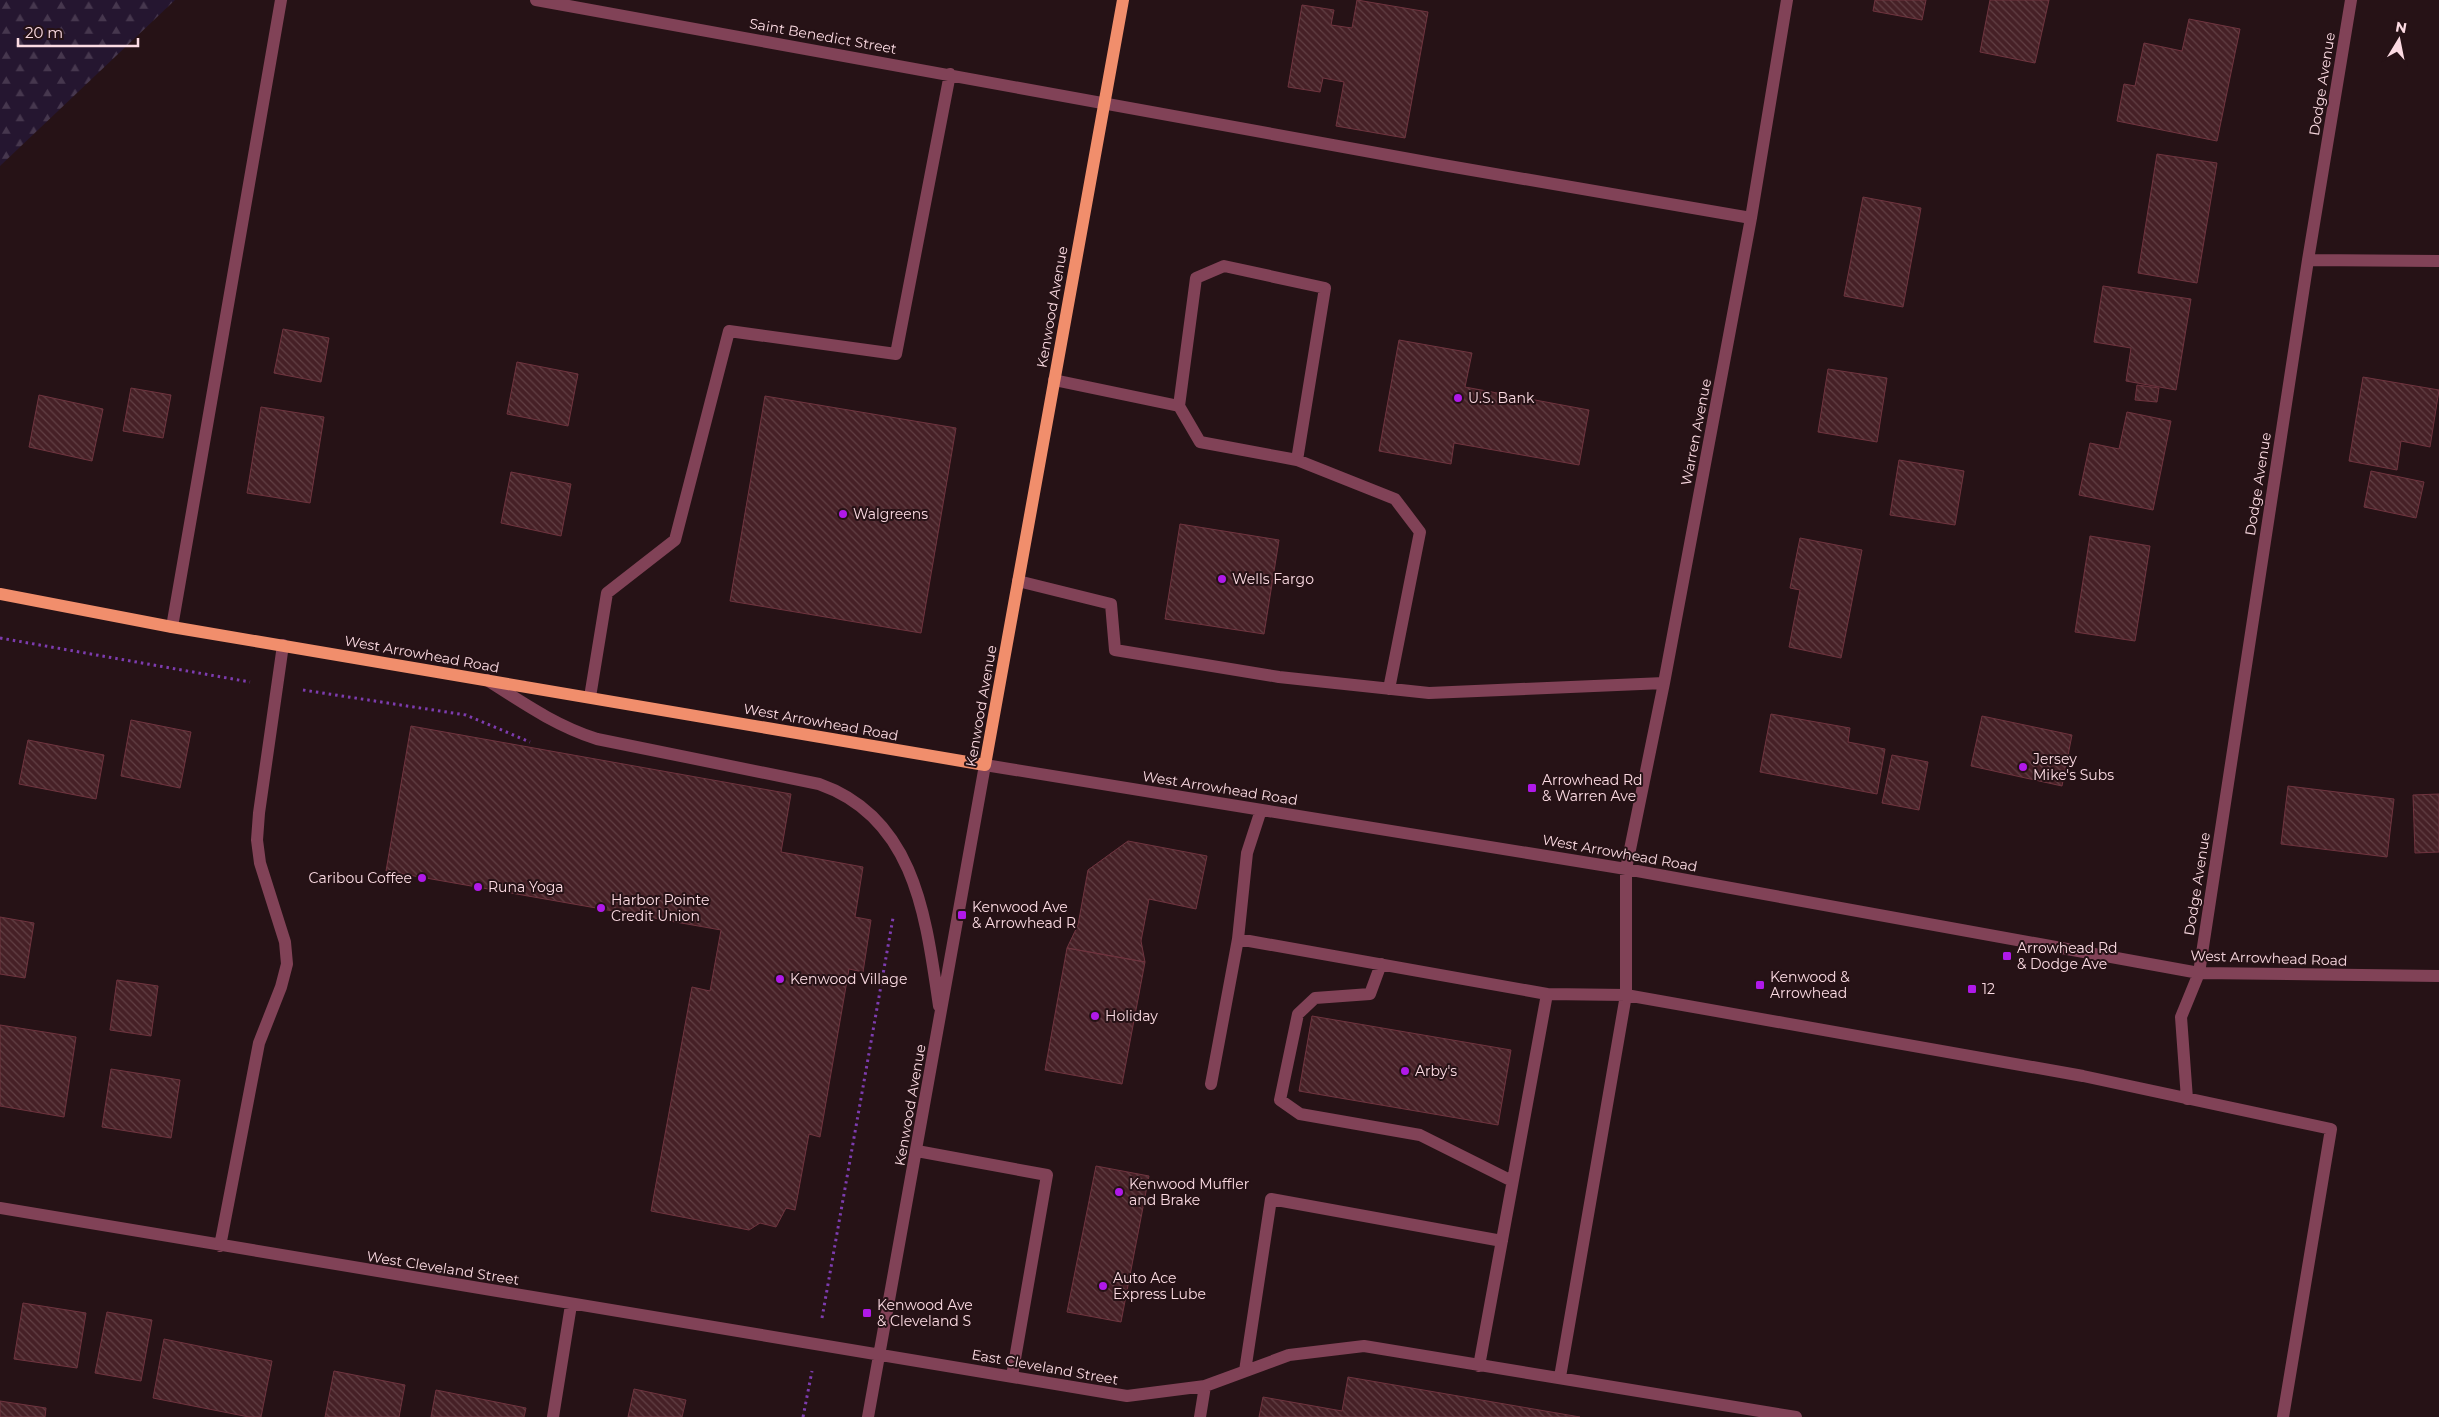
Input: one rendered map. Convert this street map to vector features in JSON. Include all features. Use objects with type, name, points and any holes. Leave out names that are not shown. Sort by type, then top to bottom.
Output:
[{"type":"main road","name":"Kenwood Avenue","points":[[986,765],[1123,0]]},
{"type":"main road","name":"West Arrowhead Road","points":[[0,594],[283,646],[986,765]]},
{"type":"street","points":[[172,626],[281,0]]},
{"type":"street","name":"Saint Benedict Street","points":[[536,0],[1437,164],[1751,218]]},
{"type":"street","name":"Warren Avenue","points":[[1560,1377],[1626,995],[1626,869],[1664,683],[1751,218],[1787,0]]},
{"type":"street","name":"Dodge Avenue","points":[[2186,1099],[2182,1017],[2198,973],[2308,260],[2351,0]]},
{"type":"street","points":[[590,698],[607,593],[675,540],[729,331],[896,354],[950,74]]},
{"type":"street","points":[[2308,260],[2439,261]]},
{"type":"street","points":[[1297,460],[1325,288],[1224,266],[1196,278],[1179,406],[1200,442],[1297,460],[1395,499],[1420,532],[1389,689]]},
{"type":"street","points":[[1054,380],[1179,406]]},
{"type":"street","points":[[1018,581],[1111,604],[1115,650],[1279,677],[1429,693],[1664,683]]},
{"type":"street","points":[[220,1246],[257,1051],[281,987],[286,964],[285,942],[260,863],[257,840],[259,813],[283,646]]},
{"type":"street","points":[[487,680],[573,732],[597,739],[819,784],[839,791],[852,800],[882,826],[912,876],[927,926],[941,1016]]},
{"type":"street","name":"West Arrowhead Road","points":[[986,765],[1626,869],[2198,973],[2439,976]]},
{"type":"street","name":"Kenwood Avenue","points":[[868,1417],[881,1354],[986,765]]},
{"type":"street","points":[[1211,1084],[1238,938],[1247,853],[1260,810]]},
{"type":"street","points":[[1238,938],[1548,994],[1626,995],[2083,1076],[2331,1129],[2283,1417]]},
{"type":"street","points":[[1381,964],[1370,994],[1315,998],[1298,1014],[1280,1100],[1300,1114],[1420,1135],[1512,1180]]},
{"type":"street","points":[[1479,1366],[1548,994]]},
{"type":"street","points":[[917,1151],[1047,1175],[1012,1376]]},
{"type":"street","points":[[1245,1371],[1271,1199],[1502,1241]]},
{"type":"street","name":"West Cleveland Street","points":[[0,1208],[571,1305],[881,1354]]},
{"type":"street","points":[[553,1417],[571,1305]]},
{"type":"street","name":"East Cleveland Street","points":[[881,1354],[1127,1396],[1205,1386],[1289,1355],[1364,1346],[1796,1417]]},
{"type":"street","points":[[1200,1417],[1205,1386]]},
{"type":"path","points":[[0,638],[277,686],[466,715],[532,743]]},
{"type":"path","points":[[803,1417],[894,924],[893,915]]},
{"type":"green space","points":[[0,0],[175,0],[0,166]]},
{"type":"building","points":[[1357,0],[1428,12],[1405,138],[1336,126],[1344,82],[1323,78],[1320,92],[1288,87],[1302,5],[1334,10],[1331,25],[1352,28]]},
{"type":"building","points":[[1875,0],[1926,0],[1922,20],[1873,11]]},
{"type":"building","points":[[1990,0],[2049,0],[2035,63],[1980,52]]},
{"type":"building","points":[[2189,19],[2240,29],[2217,141],[2117,121],[2124,84],[2135,86],[2144,43],[2182,51]]},
{"type":"building","points":[[2157,154],[2217,163],[2197,283],[2138,273]]},
{"type":"building","points":[[1863,197],[1921,208],[1903,307],[1844,296]]},
{"type":"building","points":[[2103,286],[2191,299],[2176,390],[2126,381],[2131,348],[2094,342]]},
{"type":"building","points":[[283,329],[329,338],[321,382],[274,373]]},
{"type":"building","name":"U.S. Bank","points":[[1399,340],[1472,353],[1465,387],[1589,410],[1579,465],[1454,443],[1451,464],[1379,451]]},
{"type":"building","points":[[517,362],[578,374],[568,426],[507,414]]},
{"type":"building","points":[[1828,369],[1887,378],[1877,442],[1818,432]]},
{"type":"building","points":[[2363,377],[2439,390],[2430,447],[2401,441],[2397,470],[2349,461]]},
{"type":"building","points":[[2137,385],[2159,388],[2157,402],[2135,400]]},
{"type":"building","points":[[131,388],[171,395],[163,438],[123,431]]},
{"type":"building","points":[[39,395],[103,409],[92,461],[29,447]]},
{"type":"building","name":"Walgreens","points":[[765,396],[956,428],[921,633],[730,601]]},
{"type":"building","points":[[261,407],[324,417],[310,503],[247,493]]},
{"type":"building","points":[[2127,412],[2171,421],[2153,510],[2079,495],[2090,443],[2119,449]]},
{"type":"building","points":[[1899,460],[1964,471],[1955,525],[1890,515]]},
{"type":"building","points":[[2371,471],[2424,482],[2416,518],[2364,507]]},
{"type":"building","points":[[511,472],[571,484],[561,536],[501,523]]},
{"type":"building","name":"Wells Fargo","points":[[1180,524],[1279,540],[1264,634],[1165,619]]},
{"type":"building","points":[[2090,536],[2150,546],[2135,641],[2075,632]]},
{"type":"building","points":[[1800,538],[1862,550],[1841,658],[1789,647],[1800,590],[1790,588]]},
{"type":"building","points":[[1771,714],[1850,728],[1848,742],[1885,749],[1877,794],[1760,772]]},
{"type":"building","points":[[1982,716],[2072,735],[2062,786],[1971,766]]},
{"type":"building","points":[[131,720],[191,732],[180,788],[121,776]]},
{"type":"building","name":"Kenwood Village","points":[[411,726],[791,794],[781,852],[863,867],[855,917],[871,920],[863,972],[849,969],[820,1137],[809,1134],[795,1210],[786,1208],[776,1227],[760,1223],[749,1230],[651,1211],[692,987],[710,991],[721,930],[386,871]]},
{"type":"building","points":[[28,740],[104,755],[96,799],[19,784]]},
{"type":"building","points":[[1892,755],[1928,762],[1919,810],[1882,803]]},
{"type":"building","points":[[2288,786],[2394,799],[2387,857],[2281,844]]},
{"type":"building","points":[[2439,794],[2439,852],[2415,853],[2413,795]]},
{"type":"building","points":[[1128,841],[1207,856],[1196,909],[1149,899],[1141,941],[1145,962],[1067,948],[1078,925],[1088,870]]},
{"type":"building","points":[[0,917],[34,923],[25,978],[0,974]]},
{"type":"building","name":"Holiday","points":[[1067,948],[1145,962],[1122,1084],[1045,1070]]},
{"type":"building","points":[[117,980],[158,986],[151,1036],[110,1030]]},
{"type":"building","name":"Arby's","points":[[1312,1016],[1511,1050],[1498,1125],[1299,1091]]},
{"type":"building","points":[[0,1025],[76,1037],[64,1117],[0,1106]]},
{"type":"building","points":[[111,1069],[180,1080],[171,1138],[102,1127]]},
{"type":"building","points":[[1096,1166],[1149,1176],[1121,1322],[1067,1312]]},
{"type":"building","points":[[23,1303],[86,1313],[77,1368],[14,1359]]},
{"type":"building","points":[[107,1312],[152,1320],[141,1381],[95,1373]]},
{"type":"building","points":[[164,1339],[272,1361],[261,1417],[249,1417],[153,1398]]},
{"type":"building","points":[[334,1371],[405,1385],[399,1417],[325,1417]]},
{"type":"building","points":[[1348,1377],[1580,1417],[1259,1417],[1263,1397],[1342,1411]]},
{"type":"building","points":[[634,1389],[686,1400],[682,1417],[628,1417]]},
{"type":"building","points":[[436,1390],[526,1408],[524,1417],[431,1417]]},
{"type":"building","points":[[0,1401],[46,1408],[45,1417],[0,1417]]},
{"type":"place","name":"U.S. Bank","points":[[1458,398]]},
{"type":"place","name":"Walgreens","points":[[843,514]]},
{"type":"place","name":"Wells Fargo","points":[[1222,579]]},
{"type":"place","name":"Jersey Mike's Subs","points":[[2023,767]]},
{"type":"place","name":"Arrowhead Rd & Warren Ave","points":[[1532,788]]},
{"type":"place","name":"Caribou Coffee","points":[[422,878]]},
{"type":"place","name":"Runa Yoga","points":[[478,887]]},
{"type":"place","name":"Harbor Pointe Credit Union","points":[[601,908]]},
{"type":"place","name":"Kenwood Ave & Arrowhead R","points":[[962,915]]},
{"type":"place","name":"Arrowhead Rd & Dodge Ave","points":[[2007,956]]},
{"type":"place","name":"Kenwood Village","points":[[780,979]]},
{"type":"place","name":"Kenwood & Arrowhead","points":[[1760,985]]},
{"type":"place","name":"12","points":[[1972,989]]},
{"type":"place","name":"Holiday","points":[[1095,1016]]},
{"type":"place","name":"Arby's","points":[[1405,1071]]},
{"type":"place","name":"Kenwood Muffler and Brake","points":[[1119,1192]]},
{"type":"place","name":"Auto Ace Express Lube","points":[[1103,1286]]},
{"type":"place","name":"Kenwood Ave & Cleveland S","points":[[867,1313]]}]
